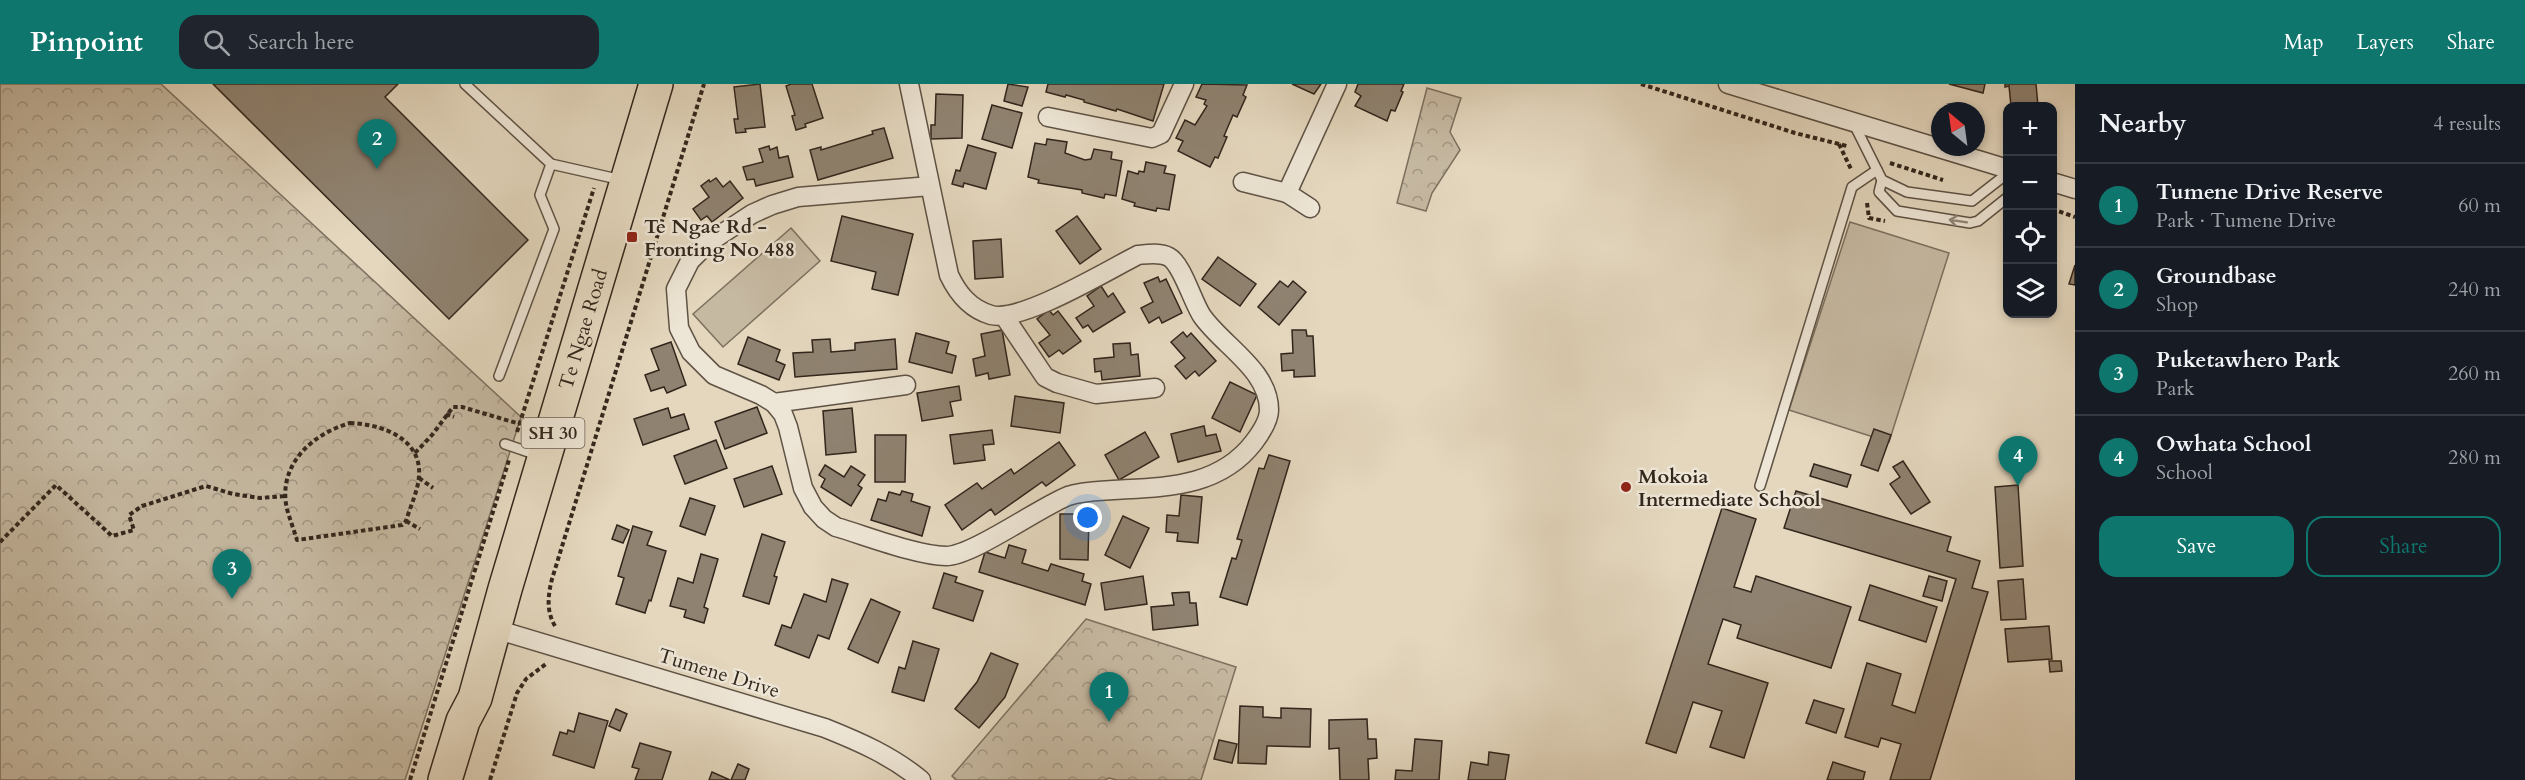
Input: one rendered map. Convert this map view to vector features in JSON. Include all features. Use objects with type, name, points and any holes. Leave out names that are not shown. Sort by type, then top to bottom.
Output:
[{"type":"highway","name":"Te Ngae Road","points":[[445,780],[463,721],[475,698],[545,457],[614,178],[656,84]]},
{"type":"street","points":[[909,84],[949,275],[959,295],[991,315],[1004,316],[1028,310],[1138,255],[1154,254],[1170,257],[1201,315],[1256,373],[1267,393],[1270,412],[1261,433],[1250,448],[1203,480],[1168,486],[1071,495],[1050,504],[963,552],[946,556],[923,552],[836,527],[824,519],[813,507],[803,488],[783,414],[774,403],[714,375],[691,352],[679,328],[676,289],[690,261],[708,243],[753,214],[772,205],[798,197],[930,186]]},
{"type":"street","points":[[1048,117],[1152,138],[1161,134],[1184,84]]},
{"type":"street","points":[[1287,193],[1337,84]]},
{"type":"street","points":[[1728,84],[2003,168]]},
{"type":"street","points":[[1243,182],[1287,193],[1310,208]]},
{"type":"street","points":[[2057,184],[2075,189]]},
{"type":"street","points":[[1004,316],[1045,377],[1057,383],[1096,394],[1155,388]]},
{"type":"street","points":[[774,403],[906,385]]},
{"type":"street","name":"Tumene Drive","points":[[495,629],[825,728],[868,745],[906,767],[921,780]]},
{"type":"lane","points":[[465,84],[552,164],[614,178]]},
{"type":"lane","points":[[1853,122],[1882,180],[1907,192],[1966,201],[1979,197],[2003,177]]},
{"type":"lane","points":[[499,376],[554,229],[540,195],[552,164]]},
{"type":"lane","points":[[1760,486],[1852,188],[1877,170]]},
{"type":"lane","points":[[1882,180],[1879,192],[1897,211],[1970,223],[1978,220],[2003,200]]},
{"type":"lane","points":[[509,446],[545,457]]},
{"type":"path","points":[[554,633],[556,627],[551,619],[548,603],[552,579],[704,84]]},
{"type":"path","points":[[1641,84],[1775,128],[1833,141],[1954,183]]},
{"type":"path","points":[[410,780],[509,446],[520,424],[590,195],[614,178]]},
{"type":"path","points":[[2055,210],[2075,217]]},
{"type":"path","points":[[415,453],[453,407],[465,408],[520,424]]},
{"type":"path","points":[[463,414],[465,408]]},
{"type":"path","points":[[446,414],[454,417]]},
{"type":"path","points":[[350,423],[384,428],[394,433],[415,453],[419,463],[419,478],[406,521],[402,525],[297,540],[287,508],[288,476],[296,459],[308,444],[335,428],[350,423]]},
{"type":"path","points":[[419,478],[433,488]]},
{"type":"path","points":[[0,542],[56,485],[112,536],[134,530],[129,515],[142,506],[206,486],[233,494],[260,498],[286,496]]},
{"type":"path","points":[[406,521],[420,529]]},
{"type":"path","points":[[490,780],[517,693],[533,673],[546,666],[548,659]]},
{"type":"green space","points":[[0,84],[161,84],[521,417],[405,780],[0,780]]},
{"type":"green space","points":[[1427,88],[1461,98],[1450,132],[1460,150],[1432,193],[1426,211],[1397,203]]},
{"type":"green space","points":[[1850,222],[1949,253],[1889,442],[1789,410]]},
{"type":"green space","points":[[791,228],[820,261],[723,347],[693,314]]},
{"type":"green space","points":[[1086,619],[1236,667],[1201,780],[1117,780],[1109,778],[1105,780],[956,780],[952,776]]},
{"type":"building","points":[[213,84],[398,84],[385,97],[528,240],[449,319]]},
{"type":"building","points":[[760,84],[765,127],[745,129],[746,132],[736,133],[734,119],[738,119],[734,87]]},
{"type":"building","points":[[812,84],[823,118],[805,124],[806,127],[796,130],[792,116],[795,115],[786,86]]},
{"type":"building","points":[[1008,84],[1028,87],[1022,106],[1004,101]]},
{"type":"building","points":[[1048,84],[1164,84],[1153,121],[1066,95],[1065,97],[1046,92]]},
{"type":"building","points":[[1202,84],[1247,85],[1243,95],[1246,97],[1237,117],[1233,115],[1218,158],[1215,157],[1210,167],[1178,151],[1183,141],[1176,138],[1185,120],[1195,125],[1207,106],[1204,104],[1206,100],[1196,97]]},
{"type":"building","points":[[1292,84],[1321,84],[1314,94]]},
{"type":"building","points":[[1358,84],[1404,84],[1395,111],[1391,110],[1387,121],[1355,106],[1361,96],[1355,92]]},
{"type":"building","points":[[1949,84],[1985,84],[1983,93]]},
{"type":"building","points":[[2005,84],[2036,84],[2038,102],[2011,102],[2009,86],[2005,87]]},
{"type":"building","points":[[936,94],[963,95],[962,138],[931,139],[931,125],[935,125]]},
{"type":"building","points":[[992,105],[1022,113],[1012,148],[982,139]]},
{"type":"building","points":[[884,128],[893,158],[818,180],[810,150],[821,147],[821,150],[873,134],[872,131]]},
{"type":"building","points":[[1047,139],[1067,142],[1065,153],[1085,160],[1091,159],[1094,149],[1112,152],[1111,159],[1122,161],[1116,196],[1105,194],[1104,198],[1082,193],[1082,190],[1038,183],[1039,180],[1028,177],[1035,143],[1046,145]]},
{"type":"building","points":[[968,145],[996,153],[986,189],[964,183],[963,187],[952,184],[956,170],[960,171]]},
{"type":"building","points":[[769,146],[770,150],[777,147],[779,158],[788,156],[793,177],[756,186],[754,179],[747,180],[743,167],[763,162],[759,149]]},
{"type":"building","points":[[1146,162],[1166,166],[1164,173],[1175,175],[1169,210],[1157,208],[1156,211],[1134,206],[1135,203],[1122,199],[1128,171],[1138,174],[1139,171],[1144,172]]},
{"type":"building","points":[[716,178],[723,187],[730,181],[743,198],[712,222],[707,216],[701,220],[693,209],[709,197],[701,186]]},
{"type":"building","points":[[842,216],[913,234],[898,295],[872,289],[876,272],[831,261]]},
{"type":"building","points":[[1077,216],[1101,249],[1080,264],[1056,231]]},
{"type":"building","points":[[1001,239],[1003,277],[975,279],[973,241]]},
{"type":"building","points":[[1218,257],[1256,284],[1240,306],[1202,279]]},
{"type":"building","points":[[2075,265],[2075,285],[2069,284]]},
{"type":"building","points":[[1158,277],[1160,282],[1166,279],[1182,313],[1162,323],[1159,317],[1149,323],[1141,308],[1153,302],[1144,283]]},
{"type":"building","points":[[1280,281],[1288,287],[1293,281],[1306,292],[1279,325],[1258,307]]},
{"type":"building","points":[[1101,286],[1108,297],[1113,293],[1125,312],[1093,332],[1088,325],[1083,328],[1076,318],[1094,306],[1087,296]]},
{"type":"building","points":[[1049,310],[1053,315],[1058,311],[1081,341],[1063,354],[1059,350],[1049,357],[1039,343],[1050,335],[1037,319]]},
{"type":"building","points":[[1002,330],[1010,375],[989,379],[988,373],[976,376],[973,359],[985,356],[981,334]]},
{"type":"building","points":[[1292,330],[1306,330],[1307,336],[1313,336],[1315,376],[1294,377],[1294,370],[1282,371],[1281,354],[1293,353]]},
{"type":"building","points":[[1183,332],[1187,337],[1191,333],[1216,361],[1199,376],[1195,371],[1186,379],[1175,366],[1185,358],[1171,342]]},
{"type":"building","points":[[916,333],[949,342],[946,353],[956,356],[952,373],[909,362]]},
{"type":"building","points":[[748,337],[780,350],[776,361],[785,365],[779,380],[738,364]]},
{"type":"building","points":[[830,339],[831,352],[855,350],[855,343],[895,339],[897,369],[795,377],[793,353],[813,352],[812,340]]},
{"type":"building","points":[[671,342],[686,385],[667,393],[664,387],[651,391],[645,375],[659,370],[651,349]]},
{"type":"building","points":[[1130,343],[1131,355],[1138,354],[1140,376],[1102,380],[1101,371],[1095,372],[1094,359],[1114,357],[1113,344]]},
{"type":"building","points":[[1230,382],[1257,395],[1240,432],[1212,418]]},
{"type":"building","points":[[959,386],[961,400],[950,402],[953,416],[922,421],[917,393]]},
{"type":"building","points":[[1015,396],[1064,403],[1060,433],[1011,426]]},
{"type":"building","points":[[757,407],[767,433],[725,449],[715,422]]},
{"type":"building","points":[[668,408],[671,418],[684,414],[689,429],[643,445],[634,419]]},
{"type":"building","points":[[852,408],[856,452],[826,455],[823,411]]},
{"type":"building","points":[[1204,426],[1206,436],[1216,434],[1221,451],[1178,462],[1171,434]]},
{"type":"building","points":[[1874,429],[1891,435],[1878,471],[1861,465]]},
{"type":"building","points":[[992,430],[994,444],[983,445],[985,460],[954,464],[950,435]]},
{"type":"building","points":[[1145,432],[1159,457],[1119,480],[1105,455]]},
{"type":"building","points":[[875,435],[906,435],[905,482],[875,482]]},
{"type":"building","points":[[716,440],[727,468],[685,484],[674,456]]},
{"type":"building","points":[[1059,442],[1075,465],[1046,486],[1042,482],[995,515],[991,509],[962,530],[945,505],[977,483],[982,489],[1011,469],[1014,474]]},
{"type":"building","points":[[1269,455],[1290,461],[1247,605],[1220,597],[1232,558],[1236,559],[1242,540],[1237,539],[1259,468],[1264,469]]},
{"type":"building","points":[[1903,461],[1930,502],[1911,514],[1890,484],[1900,477],[1893,467]]},
{"type":"building","points":[[1814,464],[1851,475],[1847,487],[1810,476]]},
{"type":"building","points":[[825,465],[844,477],[851,466],[865,475],[858,485],[862,488],[851,506],[821,487],[825,479],[819,475]]},
{"type":"building","points":[[772,466],[782,494],[744,507],[734,479]]},
{"type":"building","points":[[2018,485],[2023,566],[2000,568],[1995,487]]},
{"type":"building","points":[[902,491],[913,494],[911,501],[930,507],[922,536],[871,520],[878,499],[886,501],[889,492],[900,495]]},
{"type":"building","points":[[1796,491],[1951,537],[1947,551],[1980,561],[1972,588],[1988,592],[1930,780],[1890,780],[1901,744],[1881,738],[1878,747],[1845,737],[1867,663],[1901,674],[1892,705],[1915,713],[1956,579],[1784,528]]},
{"type":"building","points":[[1181,495],[1202,497],[1198,543],[1177,541],[1178,533],[1166,532],[1167,515],[1179,516]]},
{"type":"building","points":[[690,498],[715,506],[705,535],[680,526]]},
{"type":"building","points":[[1722,508],[1756,519],[1734,587],[1751,592],[1756,576],[1851,607],[1831,668],[1737,638],[1741,625],[1723,619],[1708,664],[1768,683],[1744,758],[1710,747],[1722,711],[1693,702],[1676,753],[1646,743]]},
{"type":"building","points":[[1060,514],[1089,514],[1088,560],[1060,559]]},
{"type":"building","points":[[1123,516],[1149,528],[1130,568],[1105,555]]},
{"type":"building","points":[[617,525],[629,530],[623,543],[612,539]]},
{"type":"building","points":[[633,526],[652,532],[647,545],[666,551],[651,601],[649,600],[645,613],[616,604],[624,578],[618,576]]},
{"type":"building","points":[[762,534],[785,542],[774,576],[777,577],[769,604],[743,596]]},
{"type":"building","points":[[1009,545],[1026,550],[1022,563],[1048,571],[1051,564],[1084,574],[1082,581],[1091,584],[1085,605],[979,572],[985,552],[1005,558]]},
{"type":"building","points":[[701,554],[718,559],[704,607],[708,609],[704,623],[684,617],[686,610],[670,606],[678,578],[693,583]]},
{"type":"building","points":[[944,573],[957,577],[955,582],[983,591],[973,621],[933,608]]},
{"type":"building","points":[[1143,576],[1147,604],[1105,610],[1101,583]]},
{"type":"building","points":[[1929,576],[1947,581],[1942,601],[1923,596]]},
{"type":"building","points":[[832,579],[848,584],[829,639],[818,635],[809,658],[775,645],[782,625],[791,628],[804,594],[826,602]]},
{"type":"building","points":[[2023,579],[2026,619],[2001,620],[1998,581]]},
{"type":"building","points":[[1870,585],[1937,607],[1926,642],[1859,620]]},
{"type":"building","points":[[1189,592],[1190,603],[1196,603],[1198,625],[1153,630],[1151,607],[1174,605],[1172,593]]},
{"type":"building","points":[[871,599],[900,612],[878,663],[848,649]]},
{"type":"building","points":[[2049,626],[2052,659],[2008,662],[2005,629]]},
{"type":"building","points":[[913,641],[939,649],[924,701],[892,692],[899,667],[905,669]]},
{"type":"building","points":[[991,653],[1018,664],[1005,697],[979,728],[955,709],[977,682]]},
{"type":"building","points":[[2049,661],[2061,661],[2062,671],[2050,672]]},
{"type":"building","points":[[1814,700],[1844,709],[1836,733],[1806,723]]},
{"type":"building","points":[[1240,706],[1263,707],[1263,717],[1281,718],[1281,708],[1311,709],[1310,747],[1267,746],[1266,764],[1238,763]]},
{"type":"building","points":[[616,709],[627,714],[620,731],[609,726]]},
{"type":"building","points":[[579,713],[608,721],[594,768],[553,755],[560,732],[567,734],[568,730],[574,732]]},
{"type":"building","points":[[1367,719],[1368,739],[1376,739],[1377,758],[1368,759],[1369,780],[1340,780],[1339,748],[1329,749],[1329,720]]},
{"type":"building","points":[[1415,739],[1442,741],[1439,780],[1395,780],[1396,770],[1412,771]]},
{"type":"building","points":[[1219,740],[1237,744],[1232,763],[1214,759]]},
{"type":"building","points":[[640,743],[671,752],[662,780],[635,780],[639,769],[632,767]]},
{"type":"building","points":[[1489,752],[1509,755],[1505,780],[1468,780],[1471,762],[1488,765]]},
{"type":"building","points":[[1833,762],[1865,772],[1863,780],[1827,780]]},
{"type":"building","points":[[738,764],[749,769],[745,780],[731,780]]},
{"type":"building","points":[[712,772],[730,780],[709,780]]},
{"type":"place","name":"Groundbase","points":[[377,169]]},
{"type":"place","name":"Te Ngae Rd - Fronting No 488","points":[[632,237]]},
{"type":"place","name":"Owhata School","points":[[2018,486]]},
{"type":"place","name":"Mokoia Intermediate School","points":[[1626,487]]},
{"type":"place","name":"Puketawhero Park","points":[[232,599]]},
{"type":"place","name":"Tumene Drive Reserve","points":[[1109,722]]}]
